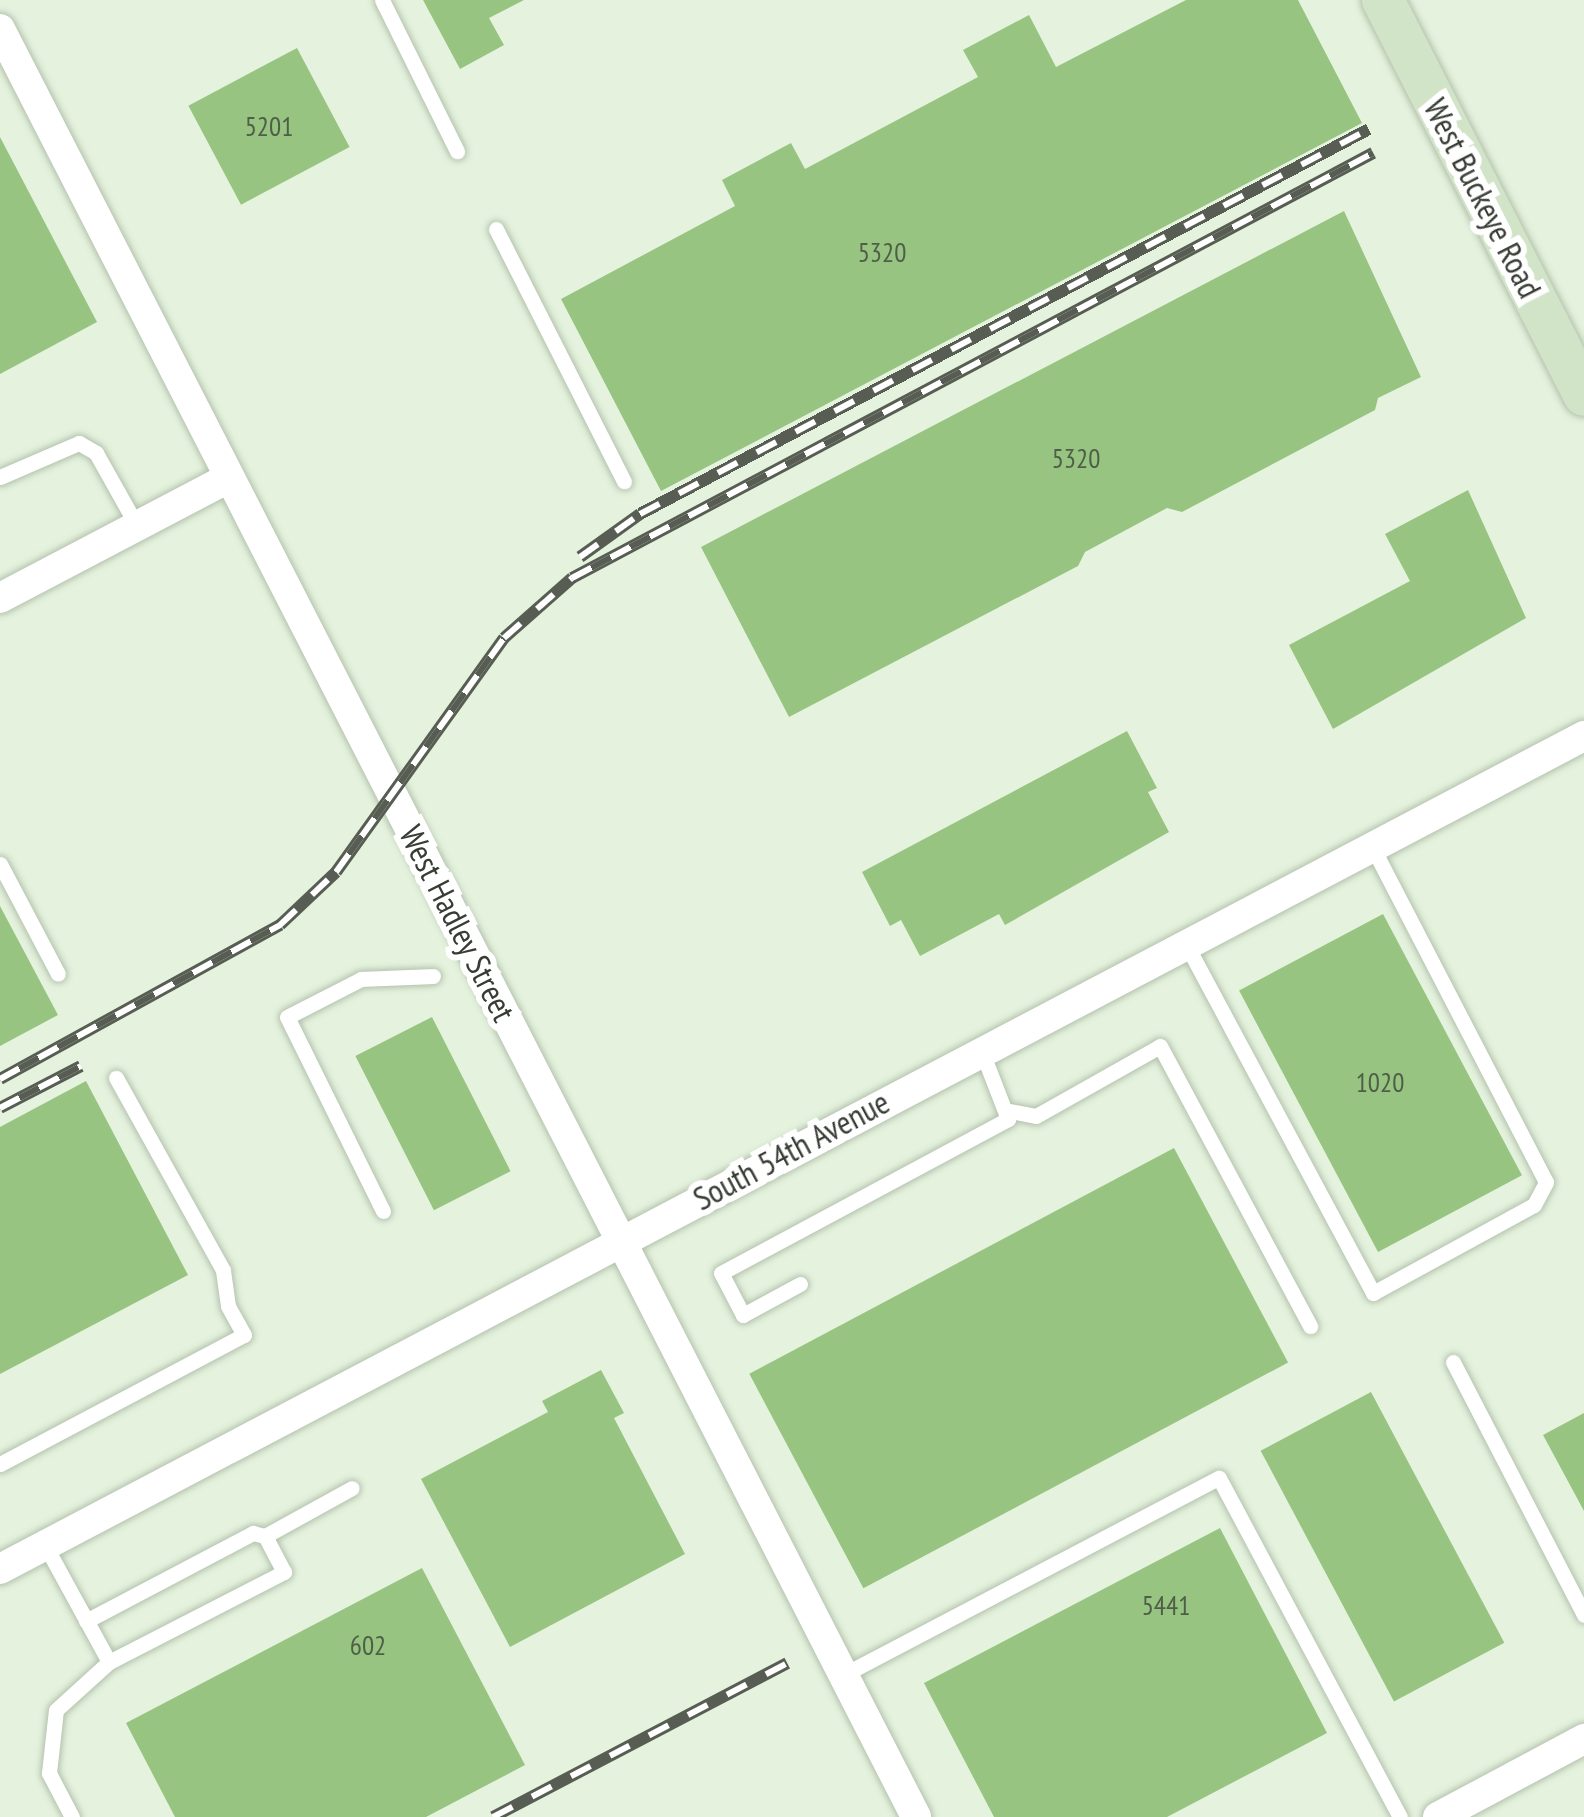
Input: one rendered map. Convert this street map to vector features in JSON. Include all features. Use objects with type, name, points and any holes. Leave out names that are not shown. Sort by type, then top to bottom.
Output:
[{"type":"main road","name":"West Buckeye Road","points":[[1382,0],[1584,395]]},
{"type":"street","name":"West Hadley Street","points":[[0,29],[916,1817]]},
{"type":"street","points":[[0,598],[229,478]]},
{"type":"street","name":"South 54th Avenue","points":[[0,1569],[1584,736]]},
{"type":"street","points":[[1438,1817],[1580,1752]]},
{"type":"lane","points":[[382,0],[457,152]]},
{"type":"lane","points":[[496,230],[624,481]]},
{"type":"lane","points":[[0,477],[79,443],[96,453],[137,526]]},
{"type":"lane","points":[[1186,944],[1372,1293],[1534,1205],[1546,1182],[1372,847]]},
{"type":"lane","points":[[0,864],[58,974]]},
{"type":"lane","points":[[383,1211],[286,1017],[361,980],[433,976]]},
{"type":"lane","points":[[1010,1111],[1036,1116],[1160,1046],[1310,1325]]},
{"type":"lane","points":[[981,1051],[1010,1111]]},
{"type":"lane","points":[[0,1463],[244,1334],[228,1306],[223,1270],[116,1078]]},
{"type":"lane","points":[[800,1284],[743,1316],[721,1273],[1001,1124],[1010,1111]]},
{"type":"lane","points":[[1453,1362],[1584,1615]]},
{"type":"lane","points":[[843,1675],[1219,1478],[1400,1817]]},
{"type":"lane","points":[[86,1621],[253,1533],[265,1536],[352,1487]]},
{"type":"lane","points":[[72,1817],[49,1773],[56,1710],[109,1662],[284,1572],[265,1536]]},
{"type":"lane","points":[[45,1545],[109,1662]]},
{"type":"building","points":[[423,0],[524,0],[489,18],[504,45],[460,69]]},
{"type":"building","points":[[1186,0],[1298,0],[1362,123],[661,491],[561,299],[735,206],[722,180],[791,143],[805,169],[978,77],[963,50],[1029,15],[1056,67]]},
{"type":"building","points":[[297,48],[350,147],[241,205],[188,106]]},
{"type":"building","points":[[0,137],[97,322],[0,374]]},
{"type":"building","points":[[1344,211],[1421,377],[1378,398],[1375,410],[1182,512],[1167,508],[1085,552],[1078,566],[789,717],[701,547]]},
{"type":"building","points":[[1468,490],[1526,618],[1333,729],[1289,645],[1410,581],[1385,534]]},
{"type":"building","points":[[1127,731],[1157,788],[1148,792],[1169,832],[1005,925],[999,914],[920,956],[901,920],[890,926],[862,872]]},
{"type":"building","points":[[0,906],[58,1015],[0,1046]]},
{"type":"building","points":[[1383,914],[1522,1175],[1378,1252],[1239,991]]},
{"type":"building","points":[[432,1017],[511,1171],[434,1210],[355,1056]]},
{"type":"building","points":[[86,1081],[188,1275],[0,1374],[0,1127]]},
{"type":"building","points":[[1174,1148],[1288,1363],[863,1588],[749,1374]]},
{"type":"building","points":[[601,1370],[624,1413],[614,1418],[685,1554],[510,1647],[421,1479],[548,1412],[542,1401]]},
{"type":"building","points":[[1371,1392],[1504,1643],[1394,1701],[1261,1451]]},
{"type":"building","points":[[1584,1413],[1584,1511],[1543,1435]]},
{"type":"building","points":[[1220,1528],[1327,1733],[1167,1817],[994,1817],[924,1683]]},
{"type":"building","points":[[422,1568],[525,1765],[426,1817],[175,1817],[126,1723]]},
{"type":"railway","points":[[580,557],[640,514],[1369,129]]},
{"type":"railway","points":[[0,1079],[280,925],[336,872],[504,638],[572,578],[1373,153]]},
{"type":"railway","points":[[0,1108],[81,1066]]},
{"type":"railway","points":[[493,1817],[787,1663]]}]
